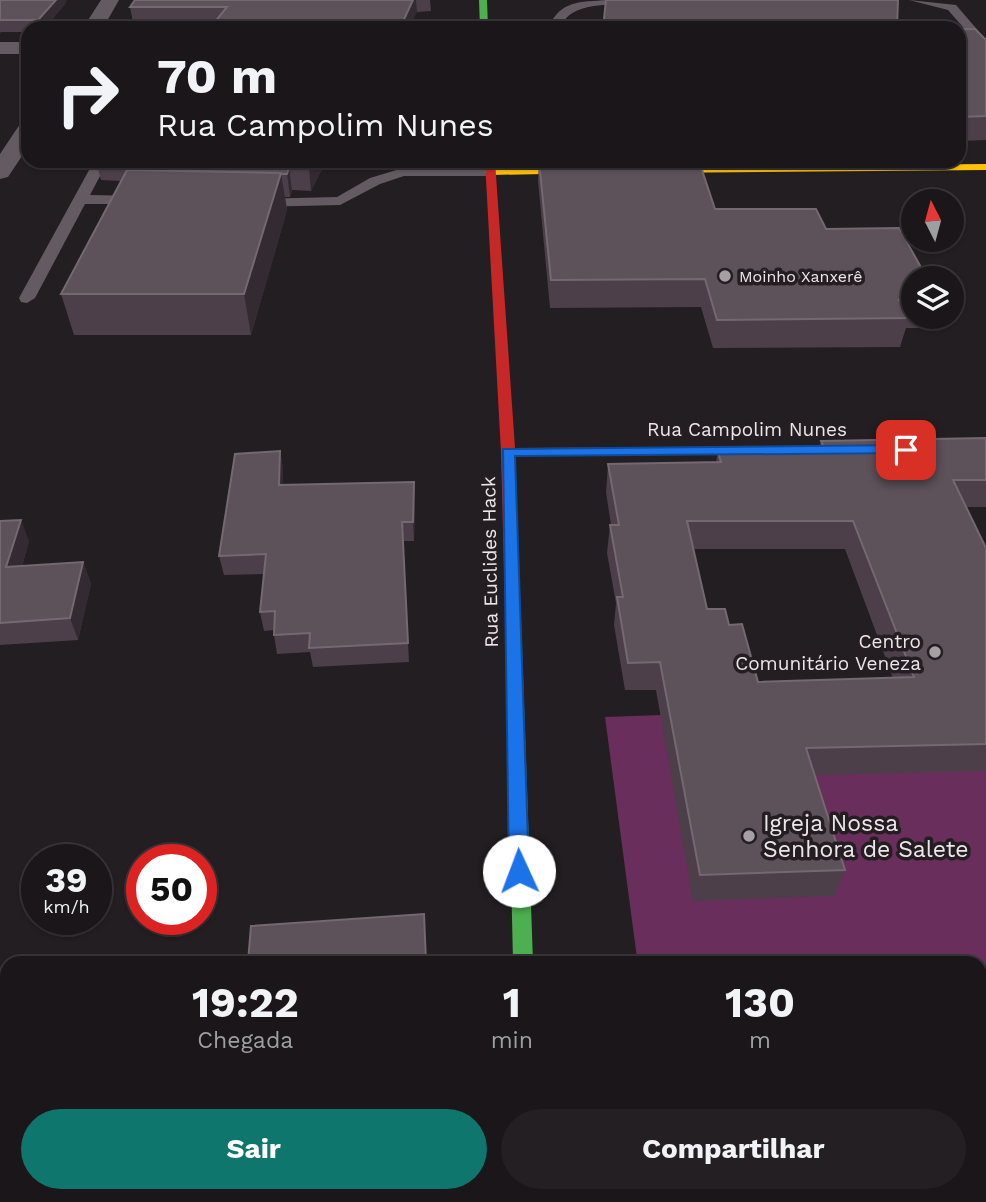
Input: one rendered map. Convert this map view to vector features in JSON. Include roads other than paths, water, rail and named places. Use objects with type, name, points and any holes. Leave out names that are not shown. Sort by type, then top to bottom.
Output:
[{"type":"main road","points":[[483,0],[484,21]]},
{"type":"main road","points":[[966,167],[986,167]]},
{"type":"main road","name":"Rua Euclides Hack","points":[[490,168],[508,452],[523,956]]},
{"type":"main road","points":[[534,168],[601,171]]},
{"type":"main road","points":[[628,170],[867,168]]},
{"type":"main road","name":"Rua Campolim Nunes","points":[[508,452],[890,450]]},
{"type":"street","points":[[97,21],[110,0]]},
{"type":"street","points":[[0,48],[21,48]]},
{"type":"street","points":[[0,172],[21,140]]},
{"type":"lane","points":[[914,0],[952,7],[964,21]]},
{"type":"lane","points":[[557,21],[560,13],[572,6],[615,1],[656,1]]},
{"type":"lane","points":[[966,23],[975,34],[966,39]]},
{"type":"lane","points":[[27,298],[97,168]]},
{"type":"lane","points":[[240,203],[340,201],[375,181],[403,172],[429,168]]},
{"type":"lane","points":[[80,199],[160,201]]},
{"type":"place","name":"Moinho Xanxerê","points":[[725,276]]},
{"type":"place","name":"Centro Comunitário Veneza","points":[[935,652]]},
{"type":"place","name":"Igreja Nossa Senhora de Salete","points":[[749,836]]}]
